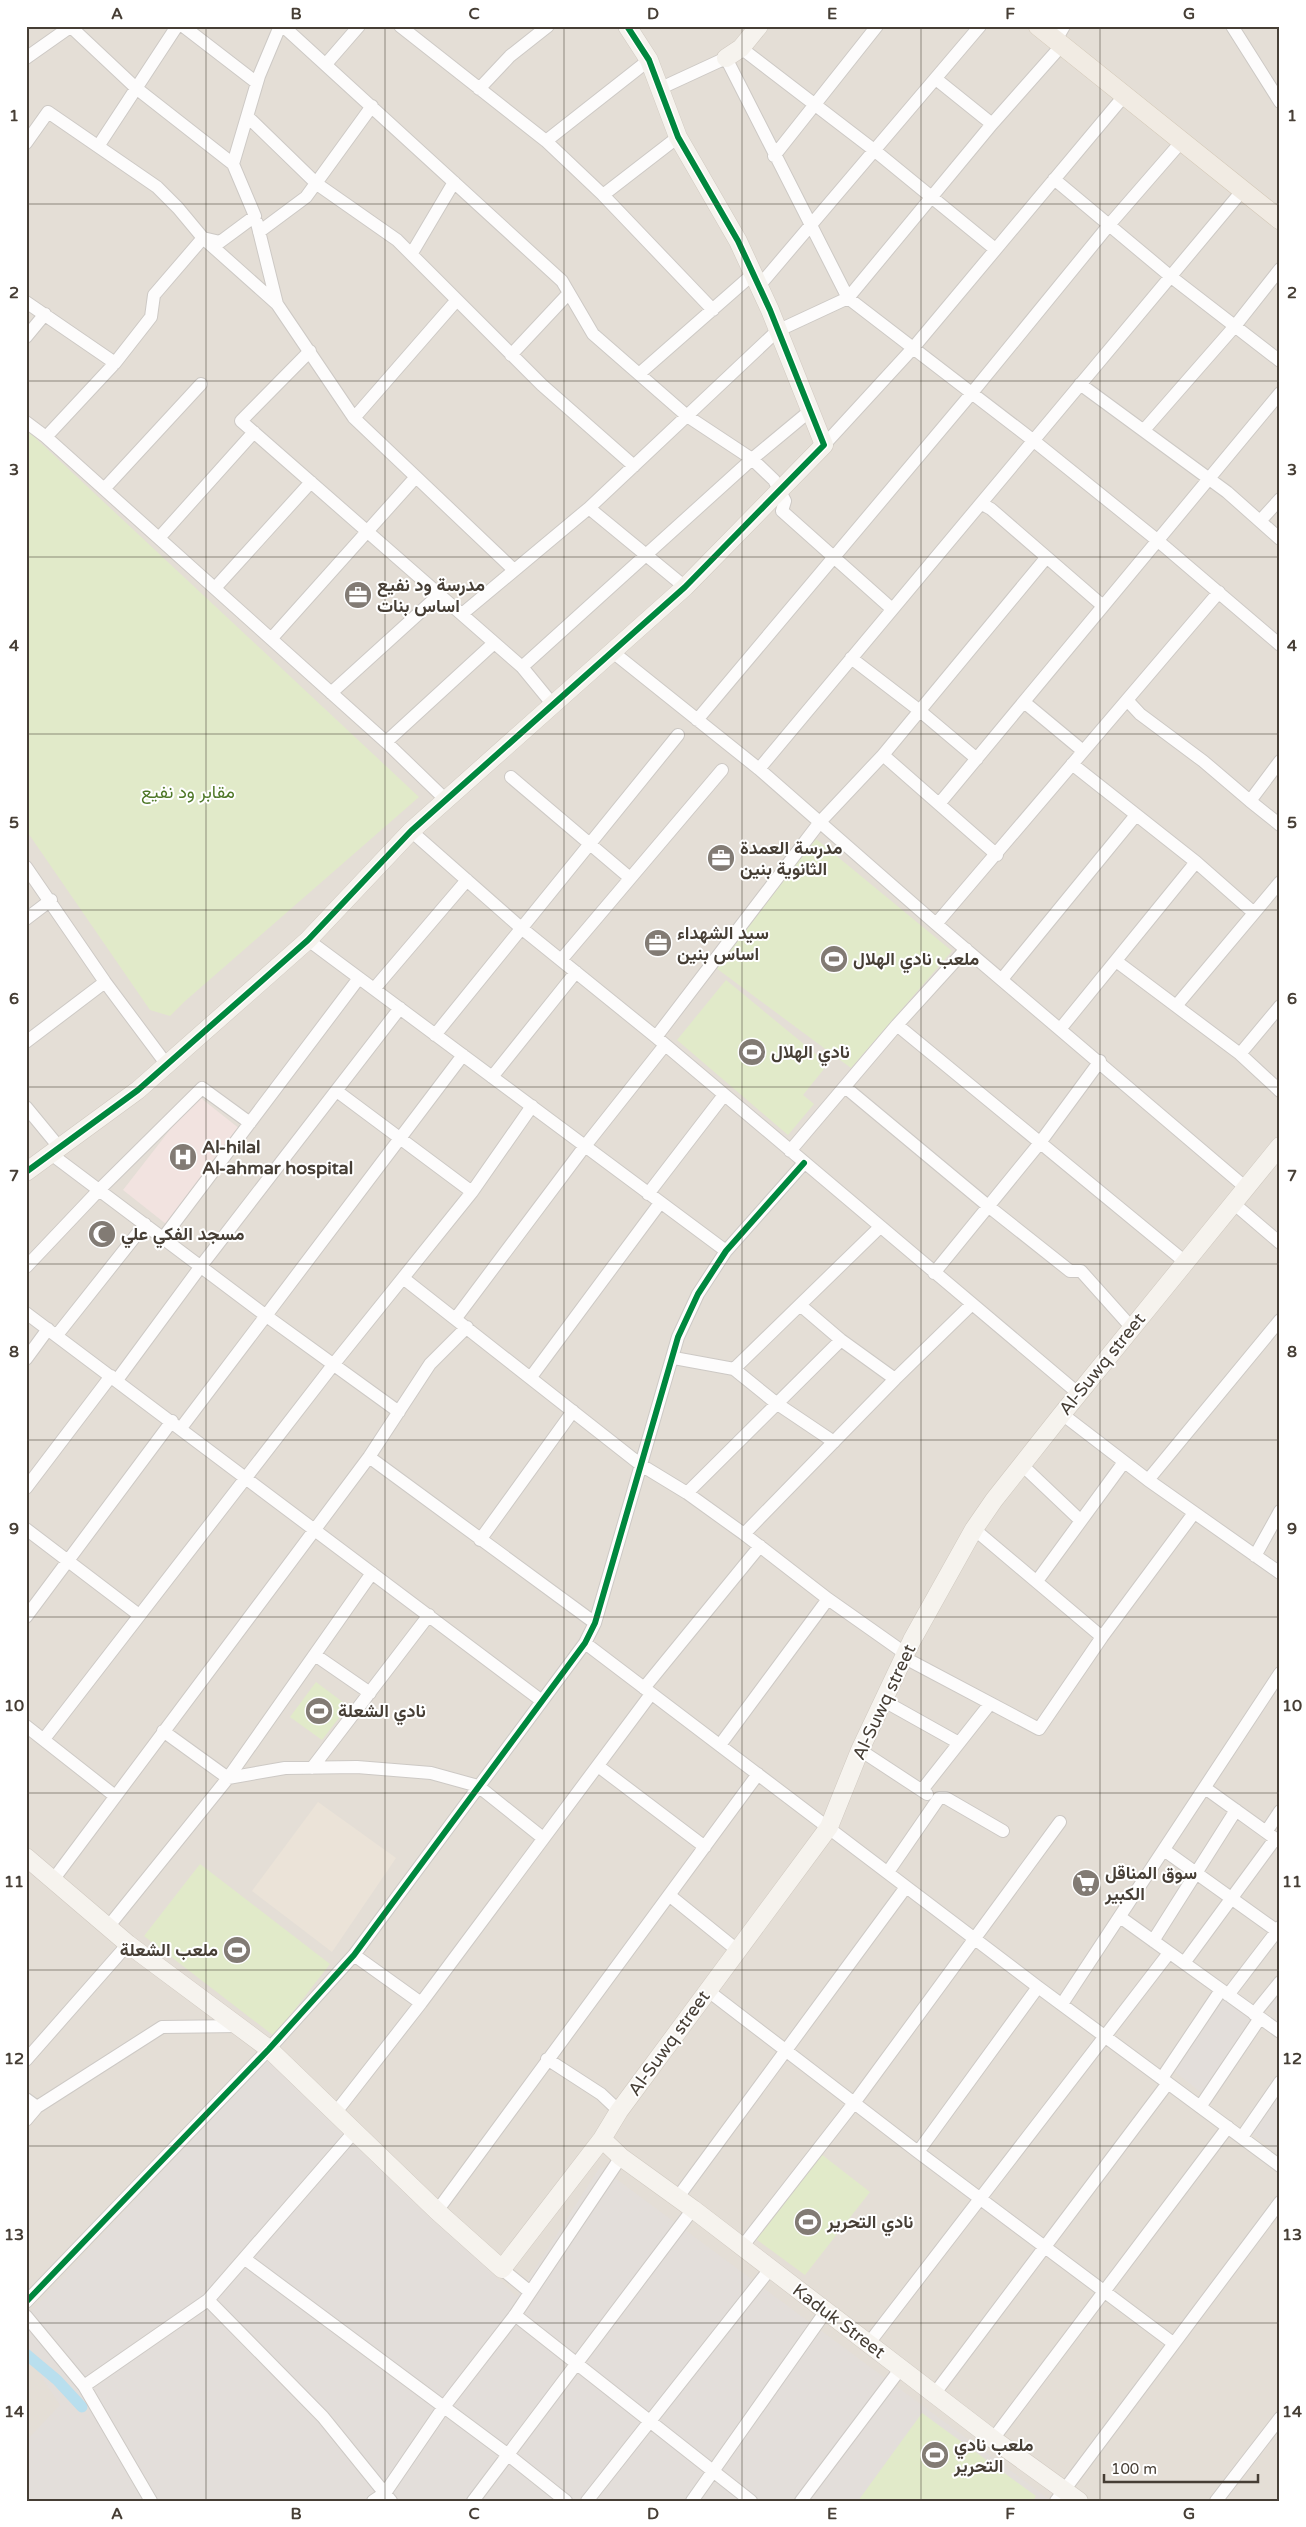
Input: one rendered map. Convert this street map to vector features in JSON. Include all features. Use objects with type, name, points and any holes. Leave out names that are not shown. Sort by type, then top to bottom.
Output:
[{"type":"main road","points":[[1038,26],[1061,37],[1124,96],[1280,220]]},
{"type":"street","points":[[99,145],[178,26]]},
{"type":"street","points":[[183,26],[257,83]]},
{"type":"street","points":[[233,164],[257,83],[282,26],[326,64],[562,281],[593,334],[687,416],[752,459],[774,480],[786,501],[782,511],[833,559],[892,609]]},
{"type":"street","points":[[326,64],[359,26]]},
{"type":"street","points":[[400,26],[546,141],[603,195],[713,310]]},
{"type":"street","points":[[479,89],[510,56],[548,26]]},
{"type":"street","points":[[628,26],[649,60],[678,137],[738,241],[811,410],[824,445]]},
{"type":"street","points":[[661,88],[726,58],[741,48],[759,26]]},
{"type":"street","points":[[774,156],[877,26]]},
{"type":"street","points":[[639,374],[713,310],[756,280],[810,226],[980,26]]},
{"type":"street","points":[[1232,26],[1280,102]]},
{"type":"street","points":[[26,58],[70,27],[136,88],[233,164],[255,216],[277,304]]},
{"type":"street","points":[[462,614],[589,508],[777,331],[848,298],[992,124],[1061,37]]},
{"type":"street","points":[[741,48],[874,150],[995,249]]},
{"type":"street","points":[[726,58],[774,156],[848,298],[914,347],[971,394],[1034,441],[1158,540],[1280,646]]},
{"type":"street","points":[[546,141],[649,60]]},
{"type":"street","points":[[936,79],[992,124]]},
{"type":"street","points":[[26,1172],[167,1065],[308,940],[411,831],[445,798],[554,706],[685,587],[780,492],[914,347],[1124,96]]},
{"type":"street","points":[[259,232],[306,197],[372,106]]},
{"type":"street","points":[[26,143],[48,112],[99,145],[157,187],[204,238],[277,304],[354,418],[514,570]]},
{"type":"street","points":[[248,117],[317,184],[397,240],[412,253],[456,301],[542,386],[634,466]]},
{"type":"street","points":[[603,195],[678,137]]},
{"type":"street","points":[[697,720],[971,394],[1109,225],[1182,141]]},
{"type":"street","points":[[1054,179],[1170,276],[1280,361]]},
{"type":"street","points":[[412,253],[454,182]]},
{"type":"street","points":[[759,769],[1242,191]]},
{"type":"street","points":[[204,238],[220,242],[255,216]]},
{"type":"street","points":[[46,437],[115,363],[152,317],[154,295],[204,238]]},
{"type":"street","points":[[1144,430],[1235,326],[1280,269]]},
{"type":"street","points":[[511,355],[569,293]]},
{"type":"street","points":[[354,418],[456,301]]},
{"type":"street","points":[[26,302],[115,363]]},
{"type":"street","points":[[26,338],[45,314]]},
{"type":"street","points":[[310,351],[241,421],[522,667],[554,706]]},
{"type":"street","points":[[104,489],[202,384]]},
{"type":"street","points":[[1080,384],[1144,430],[1261,520],[1280,539]]},
{"type":"street","points":[[939,804],[1280,393]]},
{"type":"street","points":[[522,667],[752,459],[811,410]]},
{"type":"street","points":[[26,422],[46,437],[271,638],[445,798]]},
{"type":"street","points":[[159,538],[254,432]]},
{"type":"street","points":[[271,638],[416,478]]},
{"type":"street","points":[[215,588],[311,482]]},
{"type":"street","points":[[1261,520],[1280,499]]},
{"type":"street","points":[[982,504],[991,509],[1103,606]]},
{"type":"street","points":[[589,508],[685,587]]},
{"type":"street","points":[[456,1318],[585,1146],[820,822],[883,755],[1046,558]]},
{"type":"street","points":[[936,924],[997,855],[1218,592]]},
{"type":"street","points":[[331,693],[439,595]]},
{"type":"street","points":[[386,742],[494,643]]},
{"type":"street","points":[[614,652],[759,769],[936,924],[1100,1061],[1245,1187]]},
{"type":"street","points":[[851,658],[920,711],[977,759]]},
{"type":"street","points":[[1127,700],[1140,714],[1203,761],[1280,825]]},
{"type":"street","points":[[1024,702],[1083,751]]},
{"type":"street","points":[[435,1035],[520,927],[678,735]]},
{"type":"street","points":[[883,755],[997,855]]},
{"type":"street","points":[[1250,801],[1280,761]]},
{"type":"street","points":[[1072,764],[1196,862],[1254,913]]},
{"type":"street","points":[[561,960],[722,770]]},
{"type":"street","points":[[511,777],[630,878]]},
{"type":"street","points":[[1002,978],[1136,815]]},
{"type":"street","points":[[411,831],[520,927],[661,1041],[1078,1394]]},
{"type":"street","points":[[1061,1028],[1196,862]]},
{"type":"street","points":[[26,867],[51,900],[105,982],[167,1065]]},
{"type":"street","points":[[374,989],[467,880]]},
{"type":"street","points":[[1176,1006],[1280,882]]},
{"type":"street","points":[[26,919],[51,900]]},
{"type":"street","points":[[308,940],[660,1203],[726,1250]]},
{"type":"street","points":[[790,1152],[897,1025],[966,949]]},
{"type":"street","points":[[1116,961],[1240,1054],[1280,1091]]},
{"type":"street","points":[[492,1077],[576,972]]},
{"type":"street","points":[[163,1238],[359,978]]},
{"type":"street","points":[[26,1042],[105,982]]},
{"type":"street","points":[[1240,1054],[1280,1006]]},
{"type":"street","points":[[26,1488],[338,1092],[400,1008]]},
{"type":"street","points":[[897,1025],[1039,1144],[1184,1261]]},
{"type":"street","points":[[26,1617],[68,1560],[265,1314],[463,1055]]},
{"type":"street","points":[[934,1273],[1039,1144],[1100,1061]]},
{"type":"street","points":[[845,1086],[988,1206],[1070,1270],[1081,1271],[1132,1328]]},
{"type":"street","points":[[26,1267],[99,1190],[202,1088],[250,1123]]},
{"type":"street","points":[[338,1092],[472,1192]]},
{"type":"street","points":[[648,1194],[724,1095]]},
{"type":"street","points":[[44,1739],[333,1365],[472,1192],[532,1106]]},
{"type":"street","points":[[26,1107],[55,1151],[99,1190],[399,1412]]},
{"type":"street","name":"Al-Suwq street","points":[[502,2269],[602,2139],[619,2111],[707,1990],[799,1870],[828,1827],[860,1750],[905,1656],[945,1578],[974,1529],[1022,1464],[1184,1261],[1280,1146]]},
{"type":"street","points":[[26,2302],[270,2050],[354,1955],[585,1643],[595,1623],[674,1358],[678,1337],[698,1294],[726,1250],[804,1163]]},
{"type":"street","points":[[1232,1202],[1280,1243]]},
{"type":"street","points":[[531,1377],[660,1203]]},
{"type":"street","points":[[26,1359],[53,1332],[145,1224]]},
{"type":"street","points":[[734,1369],[880,1227]]},
{"type":"street","points":[[404,1278],[641,1465],[687,1493],[744,1534],[905,1656],[989,1705],[1039,1729],[1102,1637],[1194,1513]]},
{"type":"street","points":[[800,1305],[842,1340],[894,1379]]},
{"type":"street","points":[[744,1534],[894,1379],[971,1305]]},
{"type":"street","points":[[26,1313],[542,1701]]},
{"type":"street","points":[[1148,1480],[1280,1320]]},
{"type":"street","points":[[53,1880],[369,1457],[430,1364],[467,1327]]},
{"type":"street","points":[[687,1493],[776,1403],[842,1340]]},
{"type":"street","points":[[674,1358],[734,1369],[776,1403],[834,1442]]},
{"type":"street","points":[[480,1540],[573,1411]]},
{"type":"street","points":[[1062,1414],[1148,1480],[1280,1573]]},
{"type":"street","points":[[369,1457],[595,1623]]},
{"type":"street","points":[[1037,1581],[1124,1462]]},
{"type":"street","points":[[1022,1464],[1080,1520]]},
{"type":"street","points":[[1255,1556],[1280,1511]]},
{"type":"street","points":[[26,1529],[139,1615]]},
{"type":"street","points":[[974,1529],[1102,1637]]},
{"type":"street","points":[[336,2112],[421,2003],[598,1766],[648,1691],[760,1546]]},
{"type":"street","points":[[108,1927],[228,1778],[372,1573]]},
{"type":"street","points":[[720,1745],[828,1599]]},
{"type":"street","points":[[312,1768],[429,1616]]},
{"type":"street","points":[[585,1643],[1038,1987],[1280,2166]]},
{"type":"street","points":[[315,1654],[370,1693]]},
{"type":"street","points":[[1062,2004],[1280,1673]]},
{"type":"street","points":[[884,1701],[958,1744]]},
{"type":"street","points":[[922,1790],[989,1705]]},
{"type":"street","points":[[26,1726],[115,1796]]},
{"type":"street","points":[[163,1732],[228,1778],[285,1768],[357,1767],[431,1773],[478,1786],[544,1838]]},
{"type":"street","points":[[860,1750],[937,1800]]},
{"type":"street","points":[[598,1766],[705,1847]]},
{"type":"street","points":[[437,2210],[758,1774]]},
{"type":"street","points":[[1205,1788],[1274,1837]]},
{"type":"street","points":[[888,1872],[937,1800],[946,1798],[1003,1831]]},
{"type":"street","points":[[1153,1941],[1236,1810]]},
{"type":"street","points":[[1184,1963],[1274,1837],[1280,1811]]},
{"type":"street","points":[[742,2247],[854,2103],[1060,1822]]},
{"type":"street","points":[[935,2394],[1046,2247],[1225,1993],[1279,1930],[1164,1850]]},
{"type":"street","points":[[26,1857],[128,1944],[270,2050],[437,2210],[530,2292]]},
{"type":"street","points":[[678,2197],[906,1887]]},
{"type":"street","points":[[669,1895],[737,1950]]},
{"type":"street","points":[[1120,1917],[1280,2032]]},
{"type":"street","points":[[26,2060],[128,1944]]},
{"type":"street","points":[[869,2343],[979,2197],[1169,1953]]},
{"type":"street","points":[[354,1955],[421,2003]]},
{"type":"street","points":[[1200,2107],[1280,1982]]},
{"type":"street","points":[[918,2152],[1038,1987]]},
{"type":"street","points":[[707,1990],[1173,2344]]},
{"type":"street","points":[[26,2120],[37,2107],[162,2027],[239,2026]]},
{"type":"street","points":[[547,2059],[601,2094],[619,2111]]},
{"type":"street","points":[[1242,2137],[1280,2082]]},
{"type":"street","points":[[26,2099],[37,2107]]},
{"type":"street","points":[[993,2439],[1103,2290],[1228,2127]]},
{"type":"street","points":[[84,2386],[208,2300],[354,2132]]},
{"type":"street","name":"Kaduk Street","points":[[602,2139],[622,2158],[694,2208],[770,2269],[902,2368],[993,2439],[1060,2496],[1079,2501]]},
{"type":"street","points":[[373,2501],[388,2497],[443,2408],[515,2315],[622,2158]]},
{"type":"street","points":[[1060,2496],[1280,2202]]},
{"type":"street","points":[[473,2501],[694,2208]]},
{"type":"street","points":[[244,2259],[443,2408],[508,2454],[566,2501]]},
{"type":"street","points":[[587,2501],[770,2269]]},
{"type":"street","points":[[208,2300],[323,2417],[388,2497]]},
{"type":"street","points":[[692,2501],[826,2311]]},
{"type":"street","points":[[515,2315],[751,2501]]},
{"type":"street","points":[[26,2316],[84,2386],[150,2501]]},
{"type":"street","points":[[801,2501],[902,2368]]},
{"type":"street","points":[[1216,2501],[1280,2418]]},
{"type":"shaded area","points":[[26,26],[1280,26],[1280,2501],[26,2501]]},
{"type":"shaded area","name":"Al-hilal Al-ahmar hospital","points":[[197,1095],[240,1129],[166,1224],[123,1190]]},
{"type":"shaded area","points":[[318,1802],[396,1858],[332,1952],[252,1891]]},
{"type":"shaded area","points":[[1280,1988],[1280,2016],[1266,2005]]},
{"type":"shaded area","points":[[1221,1996],[1254,2021],[1203,2094],[1170,2068]]},
{"type":"shaded area","points":[[269,2058],[517,2297],[600,2167],[1050,2500],[26,2501],[26,2441],[60,2405],[26,2353],[26,2316]]},
{"type":"shaded area","points":[[1280,2087],[1280,2155],[1249,2131]]},
{"type":"green space","name":"مقابر ود نفيع","points":[[29,432],[419,797],[170,1016],[150,1010],[26,830],[26,436]]},
{"type":"green space","name":"ملعب نادي الهلال","points":[[816,839],[952,951],[851,1068],[716,968]]},
{"type":"green space","name":"نادي الهلال","points":[[726,980],[828,1064],[803,1095],[814,1104],[788,1135],[677,1040]]},
{"type":"green space","name":"نادي الشعلة","points":[[316,1682],[348,1706],[322,1740],[290,1717]]},
{"type":"green space","name":"ملعب الشعلة","points":[[200,1864],[330,1964],[274,2036],[144,1936]]},
{"type":"green space","name":"نادي التحرير","points":[[821,2154],[870,2192],[805,2275],[756,2239]]},
{"type":"green space","name":"ملعب نادي التحرير","points":[[922,2413],[1036,2496],[1033,2501],[858,2501]]},
{"type":"waterway","points":[[26,2354],[57,2380],[82,2407]]},
{"type":"cycle path","points":[[26,1172],[138,1090],[308,940],[411,831],[685,587],[824,445],[770,310],[738,241],[678,137],[649,60],[627,26]]},
{"type":"cycle path","points":[[26,2302],[269,2049],[354,1955],[585,1643],[595,1623],[678,1337],[698,1294],[726,1251],[804,1163]]},
{"type":"place","name":"مدرسة ود نفيع اساس بنات","points":[[358,595]]},
{"type":"place","name":"مدرسة العمدة الثانوية بنين","points":[[721,858]]},
{"type":"place","name":"سيد الشهداء اساس بنين","points":[[658,943]]},
{"type":"place","name":"ملعب نادي الهلال","points":[[834,959]]},
{"type":"place","name":"نادي الهلال","points":[[752,1052]]},
{"type":"place","name":"Al-hilal Al-ahmar hospital","points":[[183,1157]]},
{"type":"place","name":"مسجد الفكي علي","points":[[102,1234]]},
{"type":"place","name":"نادي الشعلة","points":[[319,1711]]},
{"type":"place","name":"سوق المناقل الكبير","points":[[1086,1883]]},
{"type":"place","name":"ملعب الشعلة","points":[[237,1950]]},
{"type":"place","name":"نادي التحرير","points":[[808,2222]]},
{"type":"place","name":"ملعب نادي التحرير","points":[[935,2455]]}]
